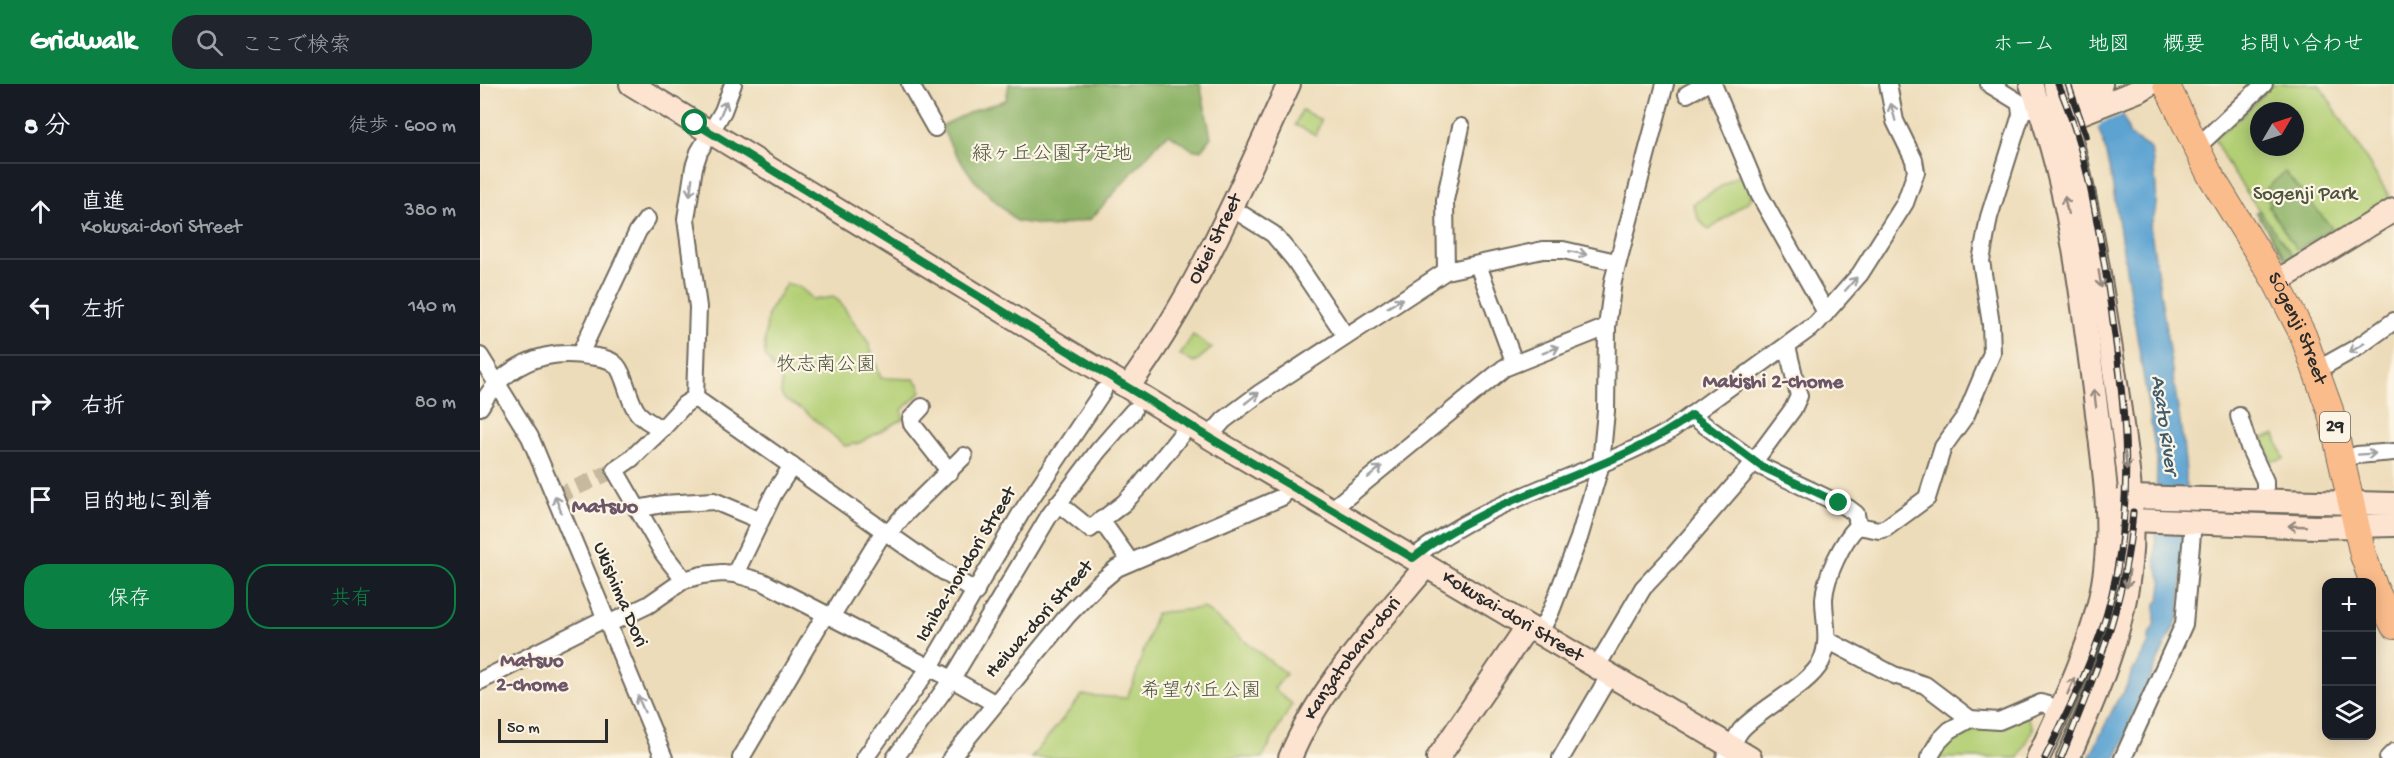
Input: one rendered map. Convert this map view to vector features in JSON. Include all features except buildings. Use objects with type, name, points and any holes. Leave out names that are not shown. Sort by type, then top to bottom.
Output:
[{"type":"main road","name":"Sōgenji Street","points":[[2166,84],[2196,148],[2276,282],[2295,318],[2317,370],[2330,410],[2353,515],[2371,578],[2388,597],[2394,626]]},
{"type":"street","name":"Kokusai-dori Street","points":[[631,84],[1189,425],[1603,672],[1735,754]]},
{"type":"street","points":[[695,398],[698,307],[687,219],[694,167],[699,152],[723,111],[733,84]]},
{"type":"street","points":[[910,84],[935,128]]},
{"type":"street","name":"Okiei Street","points":[[1128,387],[1185,297],[1289,84]]},
{"type":"street","points":[[1438,758],[1533,631],[1551,611],[1579,538],[1601,464],[1606,411],[1608,327],[1617,262],[1641,181],[1665,84]]},
{"type":"street","points":[[1687,94],[1706,84]]},
{"type":"street","points":[[1713,84],[1759,194],[1825,314]]},
{"type":"street","points":[[1419,562],[1444,535],[1503,504],[1601,464],[1668,432],[1816,324],[1860,274],[1870,259],[1905,203],[1916,172],[1914,160],[1895,121],[1888,84]]},
{"type":"street","points":[[1989,84],[2026,94],[2042,114],[2062,183],[2075,255],[2107,507],[2105,566],[2099,603],[2086,649],[2038,758]]},
{"type":"street","points":[[2042,114],[2075,98],[2123,97],[2150,84]]},
{"type":"street","points":[[2196,148],[2264,84]]},
{"type":"street","points":[[1858,526],[1879,530],[1886,528],[1927,498],[1943,447],[1966,415],[1992,353],[1993,342],[1981,261],[1989,216],[2026,94]]},
{"type":"street","points":[[2068,758],[2097,691],[2119,622],[2141,521],[2140,497],[2122,425],[2095,249],[2080,174],[2075,98]]},
{"type":"street","points":[[1446,271],[1445,200],[1461,127]]},
{"type":"street","points":[[1230,207],[1273,234],[1294,259],[1345,335]]},
{"type":"street","points":[[2276,282],[2394,210]]},
{"type":"street","points":[[580,354],[638,231],[647,219]]},
{"type":"street","points":[[1209,437],[1224,420],[1260,393],[1345,335],[1446,271],[1543,250],[1563,250],[1617,262]]},
{"type":"street","points":[[1478,265],[1514,362]]},
{"type":"street","points":[[2317,370],[2358,347],[2394,321]]},
{"type":"street","points":[[1331,510],[1504,368],[1514,362],[1530,359],[1608,327]]},
{"type":"street","points":[[1561,758],[1643,588],[1754,461],[1797,402],[1799,396],[1787,346]]},
{"type":"street","points":[[480,407],[496,382],[532,359],[580,354],[603,358],[615,363],[621,373],[633,408],[648,423],[662,429]]},
{"type":"street","name":"Ukishima Dori","points":[[480,356],[531,437],[664,758]]},
{"type":"street","name":"Ichiba-hondori Street","points":[[865,758],[930,668],[1021,513],[1103,392]]},
{"type":"street","points":[[684,580],[663,553],[615,470],[631,459],[686,404],[695,398]]},
{"type":"street","points":[[695,398],[976,592]]},
{"type":"street","points":[[922,407],[911,419],[912,424],[950,472]]},
{"type":"street","points":[[895,758],[952,679],[1058,503],[1098,451],[1133,411]]},
{"type":"street","points":[[1692,415],[1754,461],[1792,483],[1848,508],[1856,514],[1858,526],[1842,545],[1826,587],[1824,598],[1827,640],[1820,664],[1810,675],[1742,730],[1735,754]]},
{"type":"street","points":[[2239,416],[2249,447],[2265,482],[2265,502]]},
{"type":"street","points":[[1058,503],[1090,529],[1140,486],[1189,425]]},
{"type":"street","points":[[2342,460],[2357,455],[2394,452]]},
{"type":"street","points":[[741,758],[828,616],[886,532],[964,456]]},
{"type":"street","points":[[735,574],[759,520],[792,466]]},
{"type":"street","name":"Heiwa-dori Street","points":[[951,758],[1068,615],[1117,568],[1282,497]]},
{"type":"street","points":[[2107,507],[2140,497],[2191,515],[2353,515],[2394,504]]},
{"type":"street","points":[[637,509],[663,504],[714,501],[759,520]]},
{"type":"street","points":[[2107,507],[2141,521],[2265,502],[2353,515],[2394,525]]},
{"type":"street","points":[[2123,758],[2184,624],[2191,515]]},
{"type":"street","points":[[1103,518],[1130,561]]},
{"type":"street","name":"Kanzatobaru-dori","points":[[1290,758],[1313,713],[1330,687],[1419,562]]},
{"type":"street","points":[[480,681],[607,621],[648,606],[684,580],[722,573],[735,574],[763,582],[994,703]]},
{"type":"street","points":[[1827,640],[1894,675],[1925,685],[1970,719]]},
{"type":"street","points":[[1929,758],[1939,741],[1950,730],[1970,719],[1999,721],[2041,703],[2059,713]]},
{"type":"street","points":[[2388,758],[2394,752]]},
{"type":"green space","name":"緑ヶ丘公園予定地","points":[[1009,84],[1200,84],[1211,137],[1201,150],[1193,150],[1169,134],[1161,140],[1091,219],[1052,227],[1016,221],[974,180],[952,148],[941,126],[975,110],[1006,100]]},
{"type":"green space","name":"Sogenji Park","points":[[2273,84],[2319,84],[2391,199],[2287,263],[2256,212],[2259,210],[2228,165],[2214,139],[2250,108],[2250,156],[2304,156],[2304,102],[2256,102]]},
{"type":"green space","points":[[1302,110],[1321,120],[1316,135],[1295,125]]},
{"type":"green space","points":[[1744,172],[1751,199],[1709,230],[1699,220],[1693,204]]},
{"type":"green space","points":[[2285,172],[2332,228],[2297,250],[2268,206],[2271,203],[2262,192]]},
{"type":"green space","points":[[2260,211],[2294,257],[2288,262],[2257,212]]},
{"type":"green space","name":"牧志南公園","points":[[786,284],[798,287],[814,300],[833,297],[839,301],[868,342],[881,378],[914,379],[920,385],[920,393],[902,410],[903,419],[859,443],[845,446],[805,411],[785,400],[781,394],[782,383],[765,355],[765,339],[768,313]]},
{"type":"green space","points":[[1193,335],[1212,348],[1194,363],[1180,355]]},
{"type":"green space","points":[[2275,435],[2284,459],[2272,461],[2262,438]]},
{"type":"green space","name":"希望が丘公園","points":[[1204,608],[1286,674],[1274,689],[1292,704],[1262,758],[1031,758],[1082,695],[1126,698],[1133,684],[1156,613]]},
{"type":"green space","points":[[2027,716],[2033,728],[2019,758],[1937,758],[1950,738],[1963,729]]},
{"type":"water","name":"Asato River","points":[[2082,84],[2113,84],[2130,136],[2151,149],[2156,208],[2150,225],[2186,473],[2185,544],[2179,616],[2131,718],[2128,732],[2116,758],[2089,758],[2132,672],[2149,644],[2149,636],[2154,626],[2156,604],[2160,599],[2162,583],[2155,561],[2157,460],[2112,182],[2104,144]]},
{"type":"pier","points":[[2079,84],[2116,84],[2127,113],[2101,123],[2096,132]]},
{"type":"tunnel","points":[[555,497],[615,470]]},
{"type":"railway","points":[[2045,758],[2082,680],[2105,619],[2119,559],[2126,481],[2123,404],[2108,287],[2083,158],[2058,84]]},
{"type":"railway","points":[[2068,84],[2086,135]]},
{"type":"railway","points":[[2061,758],[2086,698],[2116,608],[2124,577],[2133,512]]},
{"type":"district","name":"Makishi 2-chome","points":[[1773,383]]},
{"type":"district","name":"Matsuo","points":[[605,508]]},
{"type":"district","name":"Matsuo 2-chome","points":[[532,674]]},
{"type":"route","points":[[695,123],[1227,448],[1413,558],[1444,535],[1503,504],[1642,446],[1668,432],[1692,415],[1762,467],[1839,503]]}]
